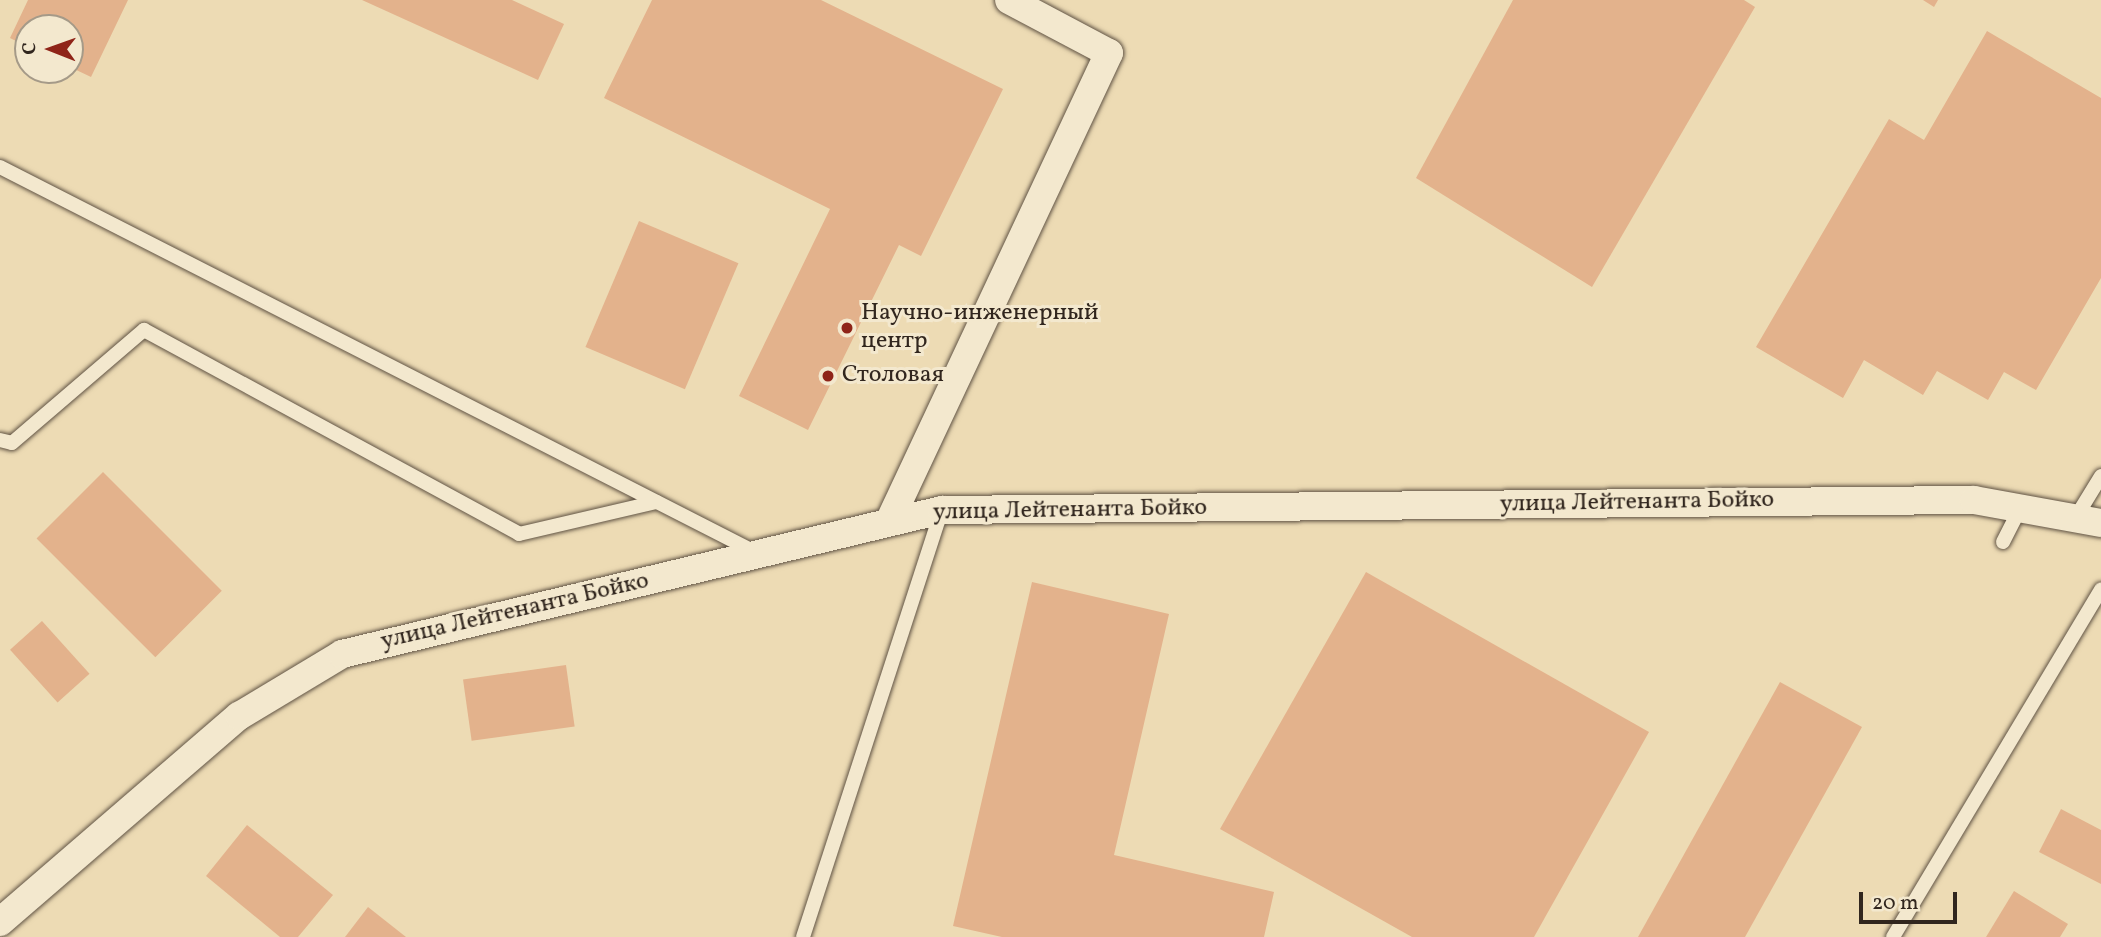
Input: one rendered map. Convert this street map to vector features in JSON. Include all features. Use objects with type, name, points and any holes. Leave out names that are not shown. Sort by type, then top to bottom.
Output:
[{"type":"street","points":[[889,522],[1109,53],[1009,0]]},
{"type":"street","name":"улица Лейтенанта Бойко","points":[[0,922],[239,716],[342,654],[942,509],[1974,500],[2088,520]]},
{"type":"lane","points":[[0,167],[758,554]]},
{"type":"lane","points":[[0,440],[12,443],[144,330],[519,534],[656,502]]},
{"type":"lane","name":"улица Лейтенанта Бойко","points":[[2088,520],[2101,476]]},
{"type":"lane","points":[[2003,541],[2020,508]]},
{"type":"lane","points":[[803,937],[942,509]]},
{"type":"lane","points":[[1892,937],[2101,590]]},
{"type":"building","points":[[28,0],[128,0],[91,77],[84,74],[84,14],[21,14]]},
{"type":"building","points":[[362,0],[512,0],[564,24],[538,80]]},
{"type":"building","points":[[652,0],[821,0],[1003,89],[921,256],[899,245],[808,430],[739,396],[830,209],[604,98]]},
{"type":"building","points":[[1513,0],[1744,0],[1755,7],[1592,287],[1416,178]]},
{"type":"building","points":[[1923,0],[1938,0],[1934,7]]},
{"type":"building","points":[[1987,31],[2101,98],[2101,278],[2036,390],[2004,372],[1988,400],[1937,371],[1923,395],[1864,360],[1843,398],[1756,347],[1889,119],[1924,140]]},
{"type":"building","points":[[639,221],[738,263],[685,389],[585,347]]},
{"type":"building","points":[[103,472],[222,591],[155,657],[37,538]]},
{"type":"building","points":[[1366,572],[1649,732],[1534,937],[1412,937],[1220,829]]},
{"type":"building","points":[[1032,582],[1169,614],[1114,855],[1274,892],[1264,937],[1002,937],[953,926]]},
{"type":"building","points":[[42,621],[90,674],[58,703],[10,650]]},
{"type":"building","points":[[566,665],[575,726],[472,741],[463,679]]},
{"type":"building","points":[[1780,682],[1862,727],[1745,937],[1638,937]]},
{"type":"building","points":[[2061,809],[2101,830],[2101,884],[2039,852]]},
{"type":"building","points":[[247,825],[333,895],[298,937],[280,937],[206,876]]},
{"type":"building","points":[[2014,891],[2068,924],[2060,937],[1986,937]]},
{"type":"building","points":[[368,907],[406,937],[345,937]]},
{"type":"place","name":"Научно-инженерный центр","points":[[847,328]]},
{"type":"place","name":"Столовая","points":[[828,376]]}]
